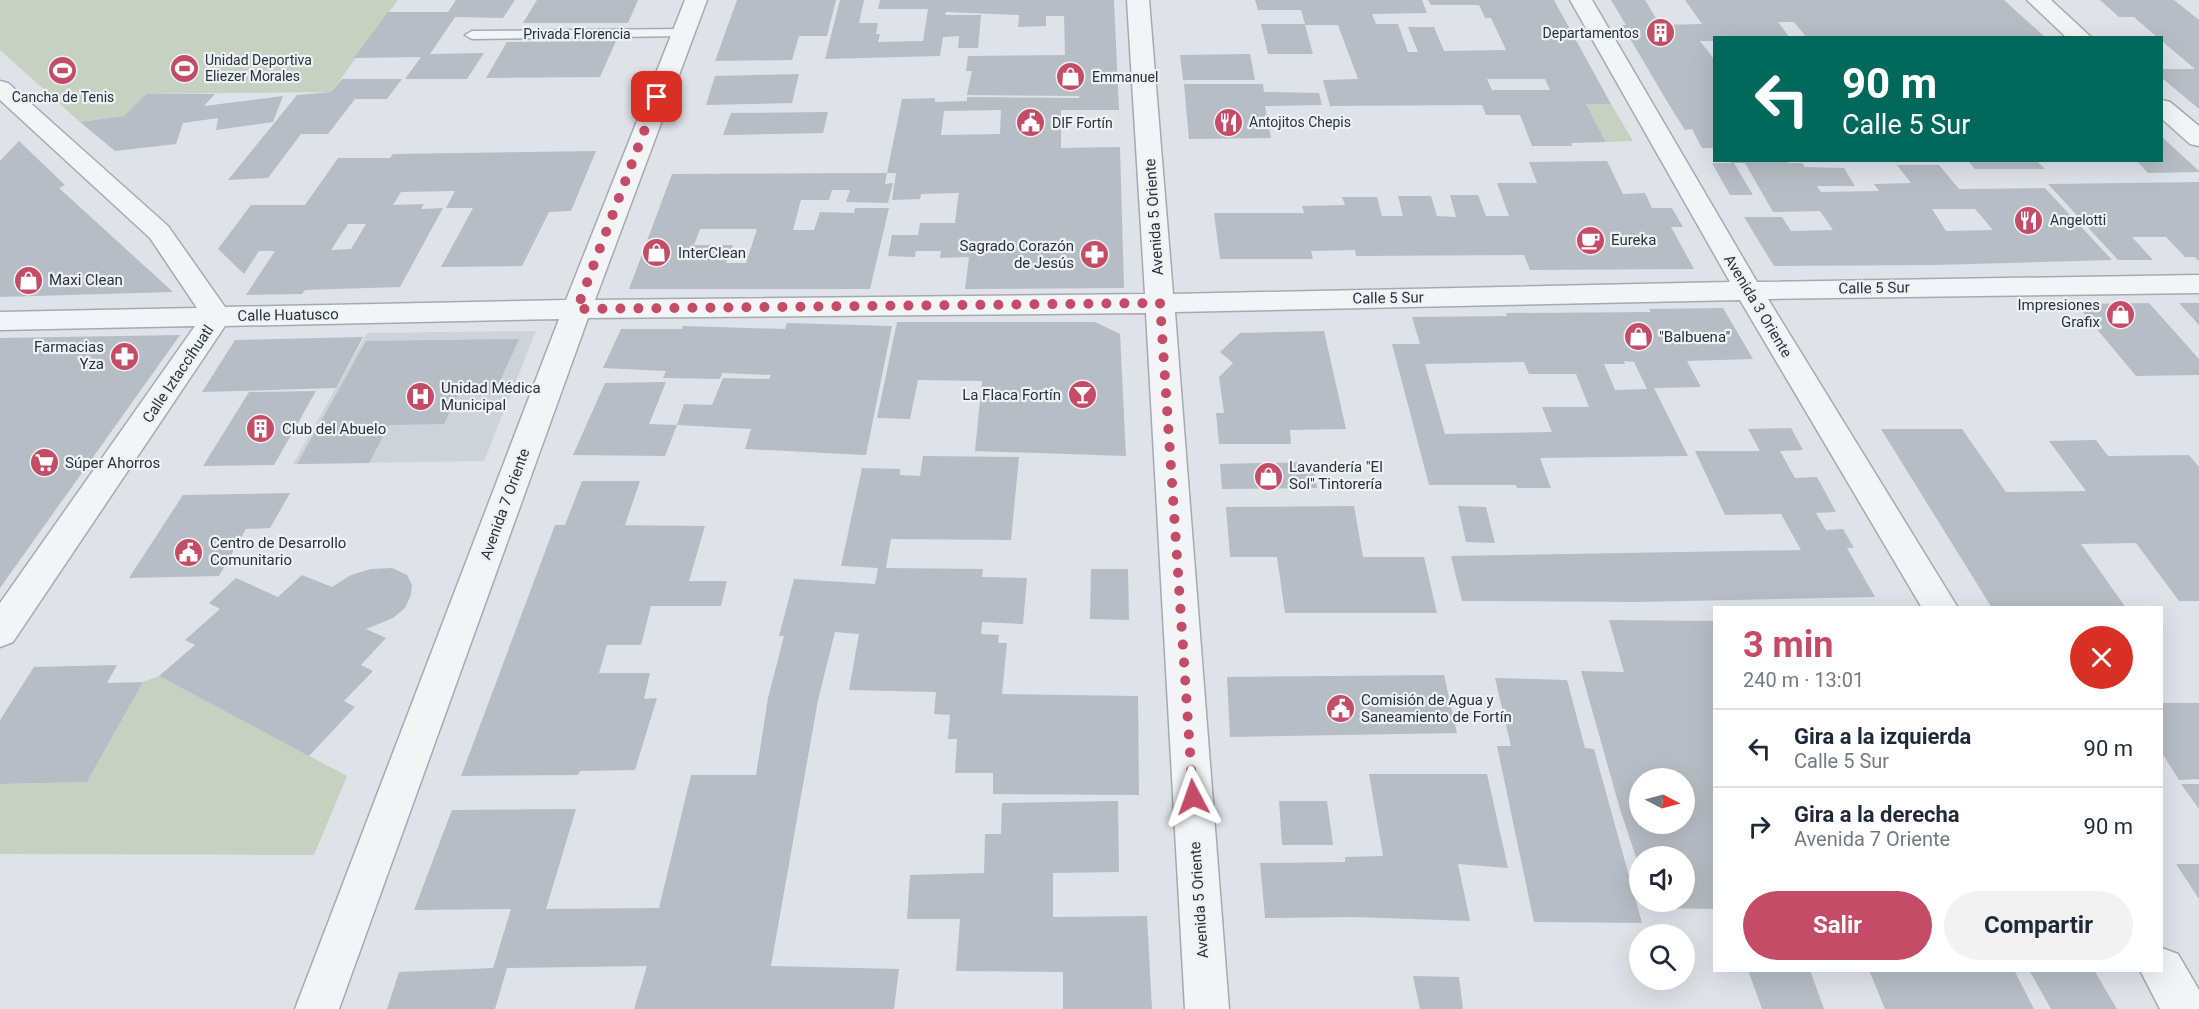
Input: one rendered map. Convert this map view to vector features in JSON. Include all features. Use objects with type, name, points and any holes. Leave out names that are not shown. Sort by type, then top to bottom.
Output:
[{"type":"street","name":"Avenida 7 Oriente","points":[[317,1009],[577,309],[696,0]]},
{"type":"street","name":"Avenida 5 Oriente","points":[[1138,0],[1206,1009]]},
{"type":"street","name":"Avenida 3 Oriente","points":[[1581,0],[1748,290],[1940,606]]},
{"type":"street","points":[[2038,0],[2079,36]]},
{"type":"street","name":"Calle Iztaccíhuatl","points":[[0,88],[159,232],[217,316],[0,632]]},
{"type":"street","points":[[2163,108],[2199,139]]},
{"type":"street","name":"Calle 5 Sur","points":[[577,309],[1160,303],[1748,290],[2199,284]]},
{"type":"street","name":"Calle Huatusco","points":[[0,321],[577,309]]},
{"type":"street","points":[[2163,972],[2185,1009]]},
{"type":"lane","name":"Privada Florencia","points":[[472,35],[682,33]]},
{"type":"shaded area","name":"Unidad Médica Municipal","points":[[536,331],[484,461],[293,464],[367,333]]},
{"type":"green space","name":"Unidad Deportiva Eliezer Morales","points":[[0,0],[398,0],[331,92],[146,94],[124,116],[80,122],[0,50]]},
{"type":"green space","points":[[1586,104],[1611,104],[1633,141],[1606,142]]},
{"type":"green space","points":[[159,676],[347,776],[314,855],[0,854],[0,784],[87,782],[143,682]]},
{"type":"building","points":[[456,0],[515,0],[503,18],[455,17],[430,54],[484,53],[467,79],[405,79],[421,57],[354,58],[388,12],[448,12]]},
{"type":"building","points":[[537,0],[638,0],[628,23],[523,23]]},
{"type":"building","points":[[737,0],[836,0],[827,36],[799,36],[792,60],[715,61]]},
{"type":"building","points":[[840,0],[864,0],[859,23],[878,23],[876,34],[880,34],[878,42],[923,41],[928,9],[878,9],[880,0],[1114,0],[1119,110],[1061,110],[1061,148],[1120,147],[1124,288],[965,289],[969,257],[940,258],[941,251],[916,251],[915,257],[888,256],[892,235],[918,235],[920,223],[955,223],[959,193],[921,194],[920,199],[892,200],[896,173],[887,173],[902,99],[935,98],[935,102],[967,101],[967,97],[1079,98],[1079,96],[967,95],[972,71],[966,71],[968,56],[1065,55],[1064,16],[1046,16],[1046,26],[1018,27],[1019,15],[946,12],[945,15],[981,15],[978,48],[958,48],[959,36],[943,37],[940,56],[825,59]],"holes":[[[1001,110],[1000,134],[941,135],[944,111]]]},
{"type":"building","points":[[1255,0],[1422,0],[1427,13],[1372,14],[1376,24],[1398,24],[1408,52],[1418,52],[1408,27],[1434,27],[1444,51],[1506,50],[1491,18],[1485,18],[1479,5],[1431,5],[1428,0],[1554,0],[1611,104],[1586,104],[1606,142],[1571,143],[1572,146],[1532,146],[1520,115],[1486,115],[1482,105],[1330,106],[1323,80],[1358,79],[1338,25],[1305,25],[1313,54],[1268,54],[1261,24],[1305,24],[1301,10],[1258,10]],"holes":[[[1487,79],[1545,79],[1550,90],[1492,90]]]},
{"type":"building","points":[[1611,0],[1645,0],[1660,25],[1702,24],[1685,0],[2004,0],[2044,36],[1805,36],[1794,22],[1778,22],[1788,36],[1713,36],[1713,41],[1700,41],[1713,58],[1713,148],[1702,148],[1692,129],[1685,130],[1668,103],[1622,25],[1626,25]]},
{"type":"building","points":[[2100,0],[2174,0],[2199,20],[2199,109],[2163,79],[2163,69],[2195,69],[2163,42],[2163,36],[2156,36],[2134,17],[2119,17]]},
{"type":"building","points":[[616,41],[600,77],[486,78],[507,42]]},
{"type":"building","points":[[1250,54],[1255,80],[1183,80],[1180,55]]},
{"type":"building","points":[[799,74],[792,103],[706,105],[715,76]]},
{"type":"building","points":[[342,79],[402,79],[387,99],[355,99],[328,134],[301,134],[268,178],[228,180],[297,95],[331,92]]},
{"type":"building","points":[[1184,84],[1263,84],[1264,92],[1319,93],[1322,105],[1265,106],[1271,138],[1189,139]]},
{"type":"building","points":[[146,94],[215,94],[204,106],[283,96],[273,122],[216,130],[218,118],[183,123],[176,144],[115,151],[80,122],[124,116]]},
{"type":"building","points":[[828,112],[823,133],[723,135],[731,113]]},
{"type":"building","points":[[2163,138],[2199,171],[2199,172],[2148,173],[2138,162],[2163,162]]},
{"type":"building","points":[[19,141],[65,185],[59,188],[173,292],[0,297],[0,161]]},
{"type":"building","points":[[596,151],[571,211],[549,212],[522,266],[441,267],[473,208],[446,208],[455,191],[401,192],[393,205],[424,204],[421,209],[443,208],[400,287],[305,290],[302,294],[246,295],[275,251],[259,251],[244,274],[218,249],[251,205],[305,205],[338,158],[390,158],[393,154]],"holes":[[[348,224],[366,224],[351,249],[331,250]]]},
{"type":"building","points":[[1607,161],[1623,194],[1645,193],[1652,208],[1672,208],[1683,227],[1671,227],[1694,269],[1530,270],[1524,255],[1356,256],[1355,250],[1311,251],[1313,259],[1220,259],[1214,213],[1304,213],[1302,206],[1345,205],[1342,197],[1377,197],[1382,216],[1403,216],[1398,196],[1431,196],[1437,216],[1456,217],[1450,195],[1478,195],[1486,216],[1509,216],[1497,183],[1537,183],[1529,162]]},
{"type":"building","points":[[1787,162],[1802,163],[1805,167],[1844,168],[1855,186],[1817,186],[1821,192],[1879,191],[1874,184],[1911,183],[1897,165],[1939,165],[1959,189],[2045,188],[2112,260],[1935,265],[1774,266],[1744,217],[1782,217],[1791,231],[1833,230],[1820,211],[1773,212],[1745,163],[1734,163],[1753,195],[1730,195],[1712,163]],"holes":[[[1932,209],[1975,209],[1993,230],[1946,231]]]},
{"type":"building","points":[[1969,162],[2038,162],[2045,169],[1975,169]]},
{"type":"building","points":[[887,173],[885,184],[893,183],[888,203],[846,202],[850,190],[832,190],[829,200],[801,200],[793,230],[814,230],[820,212],[854,213],[855,208],[889,208],[870,289],[629,289],[672,174]],"holes":[[[700,229],[757,229],[746,263],[726,263],[733,245],[694,245]]]},
{"type":"building","points":[[2199,182],[2199,261],[2195,257],[2185,257],[2166,237],[2132,237],[2153,260],[2118,260],[2048,184]]},
{"type":"building","points":[[2149,303],[2199,359],[2199,375],[2136,376],[2076,304]]},
{"type":"building","points":[[2179,303],[2199,303],[2199,325]]},
{"type":"building","points":[[1723,308],[1753,359],[1687,361],[1701,387],[1654,388],[1688,456],[1540,458],[1551,488],[1517,488],[1516,485],[1429,485],[1392,344],[1420,344],[1412,317],[1507,316],[1506,313],[1651,312],[1649,309]],"holes":[[[1624,361],[1634,362],[1647,389],[1615,390],[1604,364],[1625,364]],[[1524,362],[1529,374],[1576,374],[1589,407],[1542,407],[1552,432],[1445,434],[1425,364]]]},
{"type":"building","points":[[897,322],[1095,322],[1120,334],[1126,456],[975,451],[982,381],[918,380],[910,419],[877,418]]},
{"type":"building","points":[[787,323],[892,326],[866,455],[745,449],[751,429],[677,425],[684,404],[712,405],[723,378],[769,379],[771,375],[722,373],[720,379],[663,378],[666,371],[603,368],[621,329],[682,329],[683,326],[785,329]]},
{"type":"building","points":[[1324,331],[1346,429],[1290,430],[1291,444],[1219,444],[1216,413],[1224,413],[1219,377],[1233,363],[1220,352],[1240,333]]},
{"type":"building","name":"Súper Ahorros","points":[[180,335],[0,588],[0,338]]},
{"type":"building","points":[[363,337],[336,388],[202,392],[235,340]]},
{"type":"building","name":"Unidad Médica Municipal","points":[[519,339],[494,394],[458,395],[444,424],[389,425],[369,463],[297,464],[366,341]]},
{"type":"building","points":[[666,382],[649,424],[677,425],[665,456],[573,455],[605,383]]},
{"type":"building","name":"Club del Abuelo","points":[[316,391],[274,465],[203,466],[249,392]]},
{"type":"building","points":[[1791,428],[1803,450],[1780,451],[1795,478],[1817,477],[1836,512],[1816,513],[1826,530],[1843,529],[1854,548],[1847,548],[1875,597],[1637,602],[1462,601],[1451,556],[1801,550],[1781,514],[1725,515],[1695,451],[1760,451],[1748,429]]},
{"type":"building","points":[[1881,429],[1962,429],[2006,492],[2086,491],[2049,441],[2096,440],[2108,456],[2189,455],[2199,467],[2199,601],[2179,601],[2136,543],[2081,544],[2125,606],[1991,606]]},
{"type":"building","points":[[923,456],[1019,457],[1011,540],[891,539],[886,568],[983,569],[982,577],[1027,578],[1023,624],[982,622],[981,634],[999,635],[998,643],[1007,643],[1002,694],[1138,696],[1139,795],[993,794],[993,773],[955,773],[957,739],[948,739],[950,715],[934,714],[936,692],[849,690],[859,634],[835,632],[818,700],[771,966],[899,969],[894,1009],[634,1009],[647,966],[507,968],[495,1009],[387,1009],[399,972],[493,968],[511,909],[414,910],[452,810],[576,809],[546,909],[659,908],[691,775],[756,775],[768,698],[784,636],[779,636],[794,579],[875,584],[878,568],[841,566],[862,468],[900,469],[900,475],[920,476]]},
{"type":"building","name":"Lavandería \"El Sol\" Tintorería","points":[[1312,462],[1317,488],[1222,489],[1220,464]]},
{"type":"building","points":[[582,481],[640,481],[625,525],[607,525],[705,526],[689,581],[727,581],[721,606],[651,606],[641,645],[607,645],[599,673],[650,673],[644,699],[657,698],[635,770],[580,771],[578,775],[461,776],[555,525],[565,525]]},
{"type":"building","name":"Centro de Desarrollo Comunitario","points":[[290,493],[270,528],[246,529],[219,576],[129,578],[183,495]]},
{"type":"building","points":[[1354,506],[1363,557],[1424,557],[1437,613],[1285,613],[1277,557],[1230,557],[1226,507]]},
{"type":"building","points":[[1458,506],[1486,507],[1495,543],[1466,542]]},
{"type":"building","points":[[392,568],[407,575],[412,585],[411,595],[405,608],[393,618],[366,629],[386,638],[361,665],[373,671],[344,701],[355,707],[309,756],[159,676],[195,645],[185,640],[220,609],[209,603],[236,578],[278,597],[302,575],[332,587],[351,575],[371,569]]},
{"type":"building","points":[[1091,569],[1128,569],[1129,620],[1090,619]]},
{"type":"building","points":[[1609,620],[1713,621],[1713,909],[1695,909],[1695,846],[1632,846],[1581,671],[1624,672]]},
{"type":"building","points":[[117,665],[107,683],[143,682],[87,782],[0,784],[0,720],[34,667]]},
{"type":"building","name":"Comisión de Agua y Saneamiento de Fortín","points":[[1444,675],[1457,733],[1230,737],[1227,677]]},
{"type":"building","points":[[1495,678],[1567,680],[1585,748],[1594,749],[1629,876],[1629,912],[1639,912],[1642,923],[1534,922],[1497,746],[1511,746]]},
{"type":"building","points":[[2163,703],[2199,703],[2199,779],[2179,780],[2163,755]]},
{"type":"building","points":[[1369,774],[1487,774],[1508,868],[1458,864],[1470,921],[1354,917],[1265,918],[1260,863],[1345,862],[1345,857],[1383,856]]},
{"type":"building","points":[[2181,784],[2199,784],[2199,809]]},
{"type":"building","points":[[1118,801],[1119,872],[1053,873],[1053,917],[1147,916],[1152,1009],[1063,1009],[1063,972],[956,971],[960,919],[907,919],[910,875],[984,873],[985,834],[1001,834],[1002,803]]},
{"type":"building","points":[[1279,801],[1327,801],[1333,845],[1282,845]]},
{"type":"building","points":[[2176,864],[2199,864],[2199,899]]},
{"type":"building","points":[[1749,972],[1811,972],[1824,1009],[1762,1009]]},
{"type":"building","points":[[1870,972],[2015,972],[2034,1009],[1885,1009]]},
{"type":"building","points":[[2030,972],[2095,972],[2117,1009],[2051,1009]]},
{"type":"building","points":[[1413,976],[1459,977],[1463,1009],[1420,1009]]},
{"type":"place","name":"Departamentos","points":[[1660,33]]},
{"type":"place","name":"Unidad Deportiva Eliezer Morales","points":[[184,68]]},
{"type":"place","name":"Cancha de Tenis","points":[[63,70]]},
{"type":"place","name":"Emmanuel","points":[[1071,77]]},
{"type":"place","name":"Antojitos Chepis","points":[[1228,122]]},
{"type":"place","name":"DIF Fortín","points":[[1031,123]]},
{"type":"place","name":"Angelotti","points":[[2029,220]]},
{"type":"place","name":"Eureka","points":[[1590,240]]},
{"type":"place","name":"InterClean","points":[[657,253]]},
{"type":"place","name":"Sagrado Corazón de Jesús","points":[[1095,255]]},
{"type":"place","name":"Maxi Clean","points":[[28,280]]},
{"type":"place","name":"Impresiones Grafix","points":[[2121,314]]},
{"type":"place","name":"\"Balbuena\"","points":[[1638,337]]},
{"type":"place","name":"Farmacias Yza","points":[[125,356]]},
{"type":"place","name":"La Flaca Fortín","points":[[1082,395]]},
{"type":"place","name":"Unidad Médica Municipal","points":[[420,397]]},
{"type":"place","name":"Club del Abuelo","points":[[261,429]]},
{"type":"place","name":"Súper Ahorros","points":[[44,463]]},
{"type":"place","name":"Lavandería \"El Sol\" Tintorería","points":[[1268,476]]},
{"type":"place","name":"Centro de Desarrollo Comunitario","points":[[189,552]]},
{"type":"place","name":"Comisión de Agua y Saneamiento de Fortín","points":[[1340,709]]},
{"type":"route","points":[[657,97],[577,309],[1160,303],[1193,797]]}]
